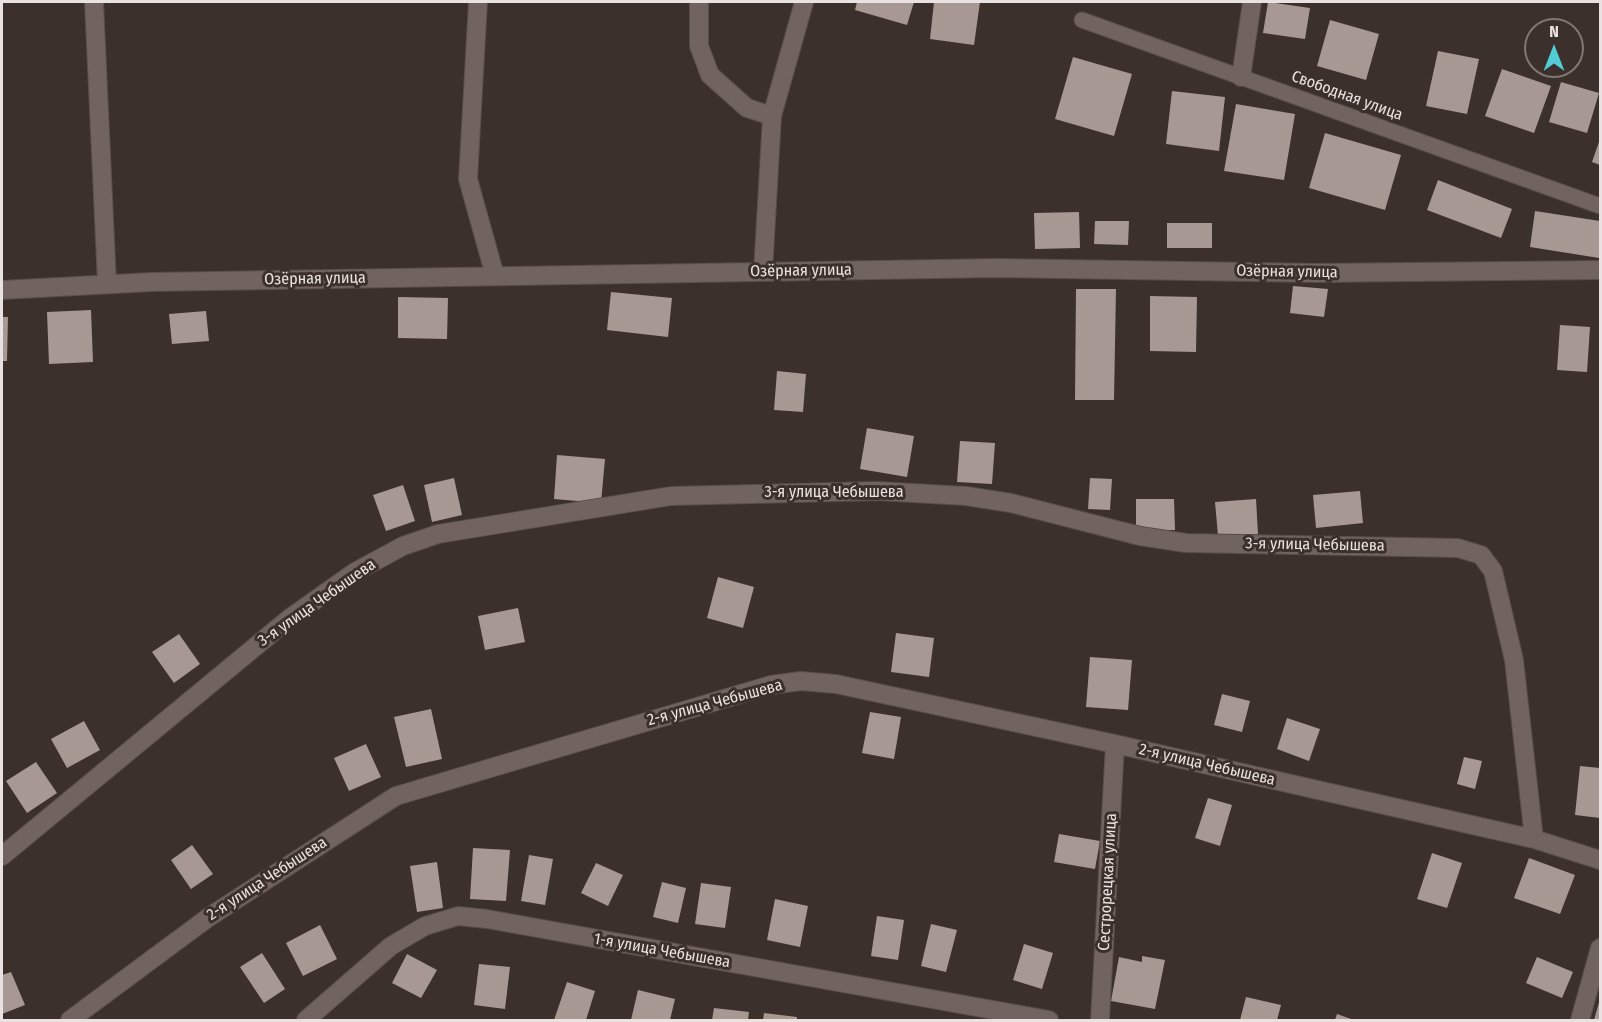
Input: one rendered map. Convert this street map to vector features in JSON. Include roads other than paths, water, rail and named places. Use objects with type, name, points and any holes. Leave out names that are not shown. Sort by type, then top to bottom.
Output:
[{"type":"street","points":[[94,2],[107,284]]},
{"type":"street","points":[[478,2],[468,179],[495,276]]},
{"type":"street","points":[[699,2],[699,46],[710,75],[747,108],[772,116]]},
{"type":"street","points":[[763,272],[772,116],[804,2]]},
{"type":"street","points":[[1241,77],[1252,2]]},
{"type":"street","name":"Озёрная улица","points":[[2,290],[107,284],[997,268],[1317,273],[1600,270]]},
{"type":"street","name":"3-я улица Чебышева","points":[[2,856],[290,618],[355,572],[402,546],[438,534],[670,496],[877,491],[966,496],[999,501],[1140,536],[1186,543],[1458,548],[1480,555],[1493,571],[1514,660],[1534,839]]},
{"type":"street","name":"2-я улица Чебышева","points":[[70,1020],[209,917],[396,796],[771,685],[801,681],[836,684],[1115,744],[1534,839],[1600,860]]},
{"type":"street","name":"Сестрорецкая улица","points":[[1100,1020],[1115,744]]},
{"type":"street","name":"1-я улица Чебышева","points":[[306,1020],[391,946],[425,926],[458,916],[488,919],[1049,1020]]},
{"type":"street","points":[[1580,1020],[1600,948]]},
{"type":"lane","name":"Свободная улица","points":[[1082,20],[1600,206]]}]
